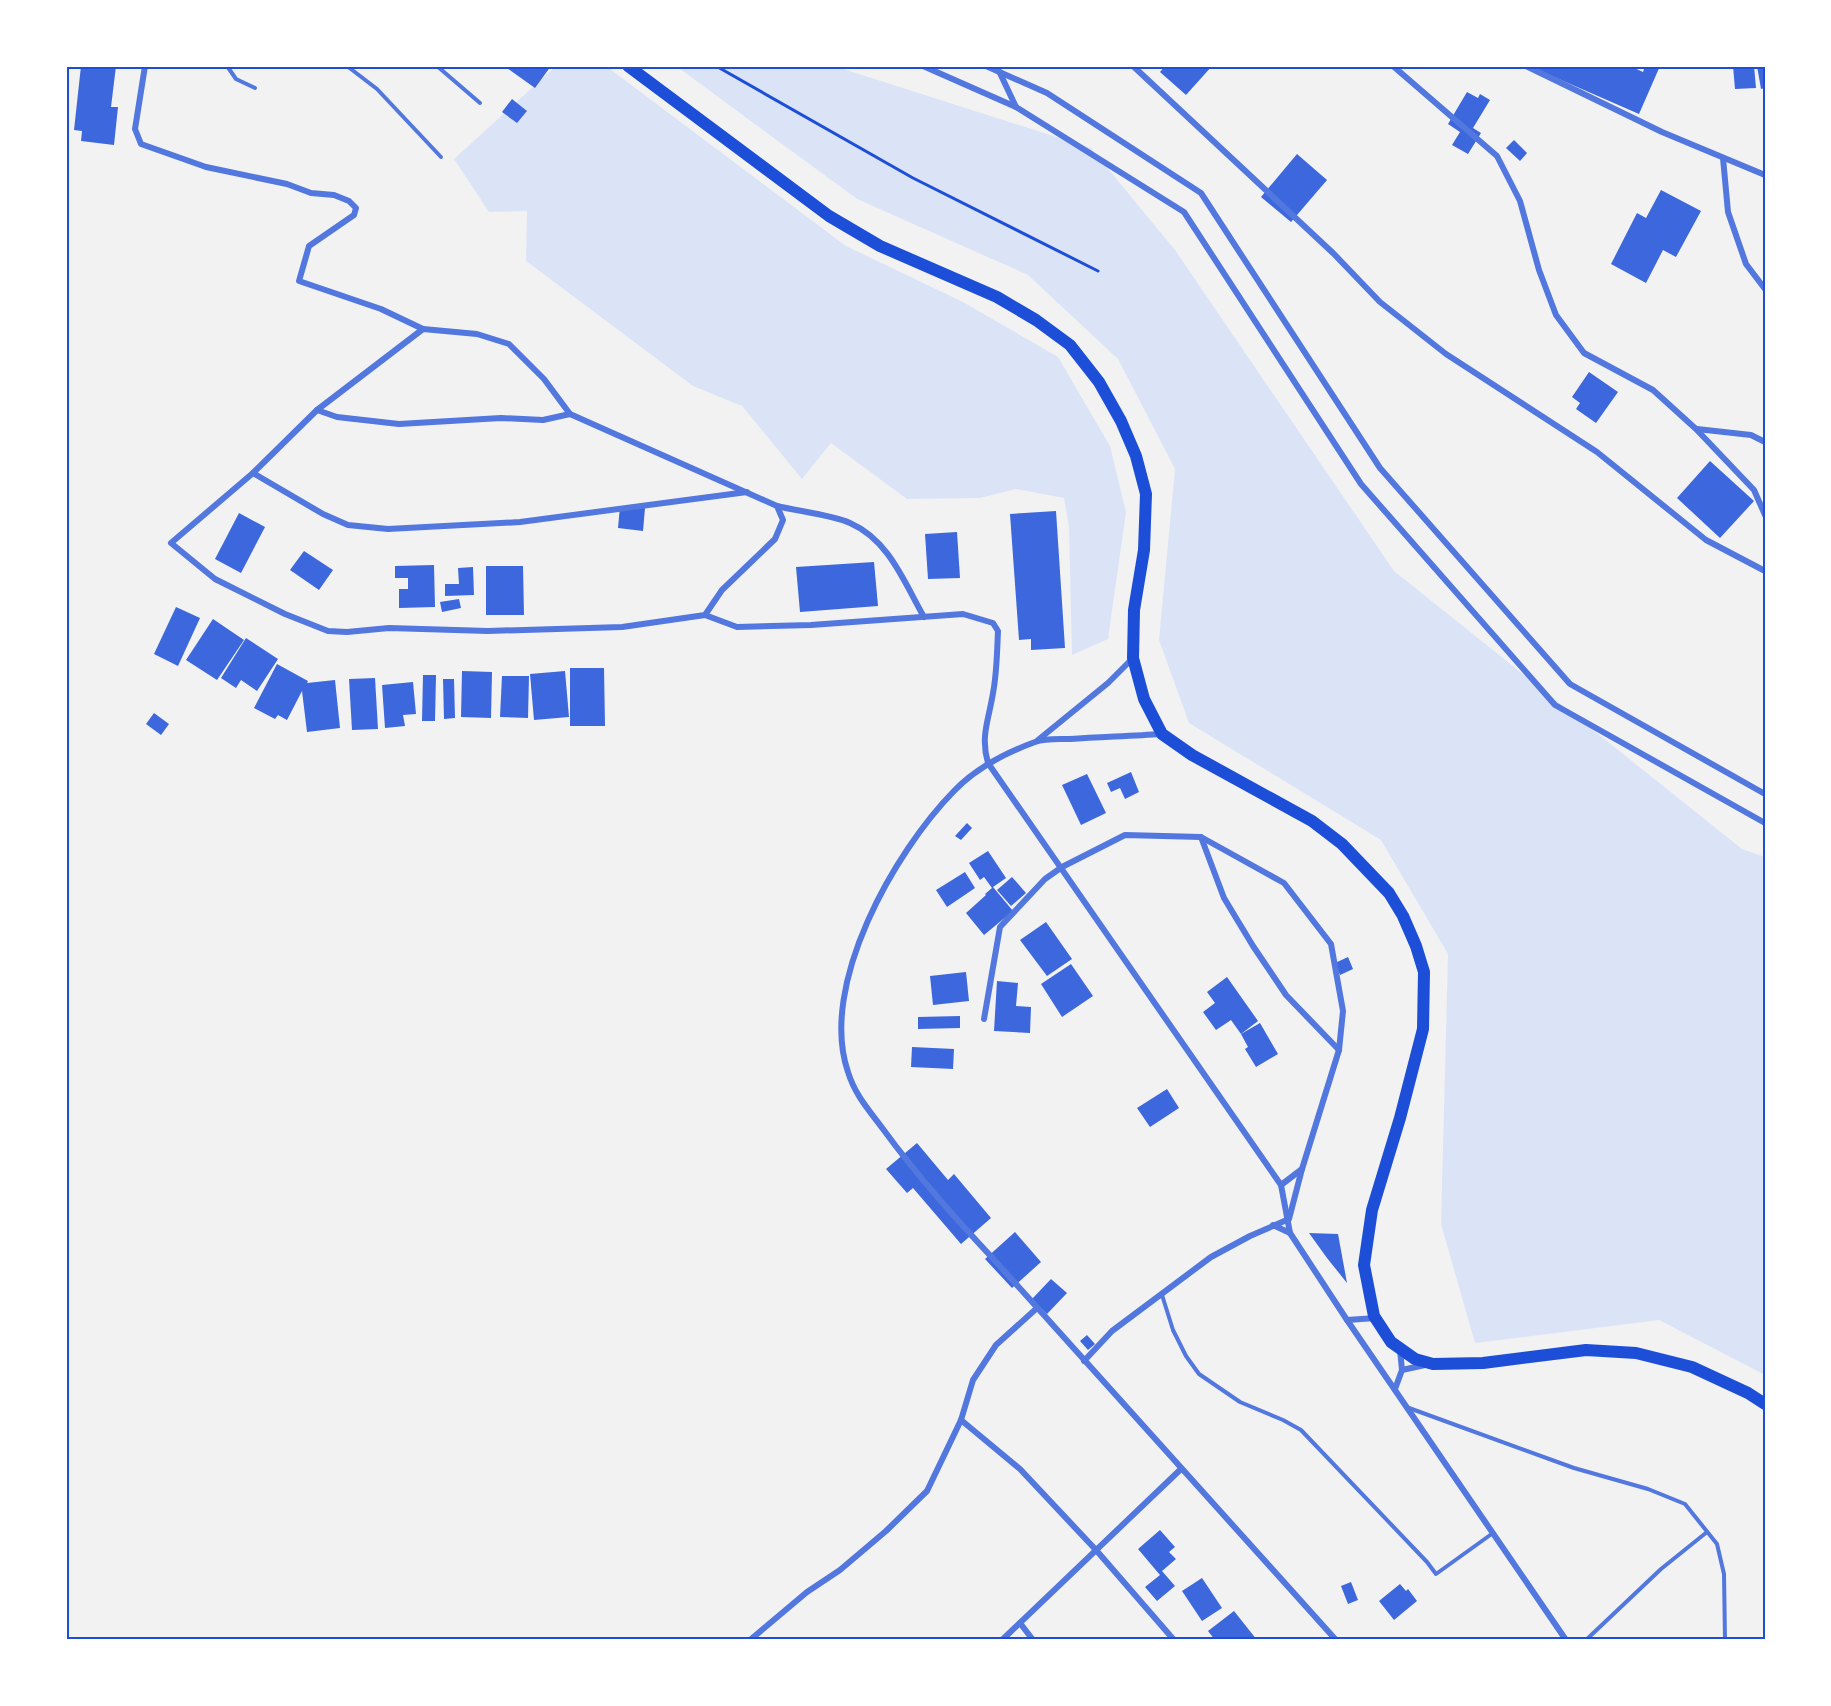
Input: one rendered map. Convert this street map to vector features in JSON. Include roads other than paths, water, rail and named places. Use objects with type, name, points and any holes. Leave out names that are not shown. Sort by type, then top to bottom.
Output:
[{"type":"main road","points":[[628,66],[829,216],[880,246],[997,297],[1036,320],[1070,345],[1099,382],[1121,421],[1136,456],[1146,494],[1143,550],[1134,610],[1132,658],[1144,699],[1162,734],[1192,755],[1312,821],[1342,844],[1389,893],[1403,916],[1424,972],[1423,1029],[1400,1118],[1372,1210],[1364,1266],[1376,1318],[1391,1342],[1415,1359],[1433,1364],[1483,1363],[1586,1350],[1636,1353],[1692,1367],[1748,1393],[1765,1404]]},
{"type":"street","points":[[145,66],[135,129],[141,144],[206,167],[287,184],[311,193],[334,195],[349,201],[356,208],[354,215],[309,246],[299,282],[381,309],[423,329],[477,333],[509,344],[544,379],[570,414],[777,506],[849,522],[869,534],[888,553],[924,617]]},
{"type":"street","points":[[923,66],[1016,106],[1184,212],[1361,484],[1555,705],[1765,823]]},
{"type":"street","points":[[986,66],[1047,93],[1201,193],[1380,468],[1570,684],[1765,794]]},
{"type":"street","points":[[995,66],[1001,73],[1016,106]]},
{"type":"street","points":[[1133,66],[1333,253],[1380,302],[1446,354],[1597,452],[1706,540],[1765,571]]},
{"type":"street","points":[[1393,66],[1497,156],[1520,201],[1539,270],[1556,315],[1584,354],[1653,390],[1696,429],[1754,490],[1765,515]]},
{"type":"street","points":[[1526,66],[1662,132],[1765,175]]},
{"type":"street","points":[[1723,158],[1728,212],[1746,264],[1765,289]]},
{"type":"street","points":[[423,329],[317,410],[253,473],[171,543],[215,579],[277,611],[328,631],[346,632],[389,628],[488,631],[622,627],[705,615],[737,627],[811,625],[963,614],[993,623],[998,631],[994,691],[985,732],[984,747],[988,763],[1281,1185],[1290,1233],[1566,1640]]},
{"type":"street","points":[[317,410],[337,417],[399,423],[501,418],[543,420],[570,414]]},
{"type":"street","points":[[1696,429],[1751,435],[1765,442]]},
{"type":"street","points":[[253,473],[323,514],[348,525],[388,529],[520,522],[747,492]]},
{"type":"street","points":[[705,615],[722,590],[775,539],[783,520],[777,506]]},
{"type":"street","points":[[1132,658],[1108,683],[1037,740],[988,763],[953,791],[922,826],[878,901],[854,956],[841,1015],[841,1042],[847,1070],[857,1095],[944,1206],[1336,1640]]},
{"type":"street","points":[[1053,740],[1059,723]]},
{"type":"street","points":[[1037,740],[1162,734]]},
{"type":"street","points":[[984,1019],[1000,927],[1045,879],[1062,867],[1125,835],[1201,837],[1284,883],[1331,944],[1343,1011],[1339,1050],[1289,1219]]},
{"type":"street","points":[[1201,837],[1224,898],[1252,946],[1286,995],[1339,1050]]},
{"type":"street","points":[[1281,1185],[1302,1169]]},
{"type":"street","points":[[1084,1361],[1112,1330],[1210,1257],[1289,1219]]},
{"type":"street","points":[[1274,1226],[1290,1233]]},
{"type":"street","points":[[750,1640],[807,1592],[840,1570],[927,1491],[961,1420],[973,1380],[996,1345],[1037,1308]]},
{"type":"street","points":[[1347,1320],[1376,1318]]},
{"type":"street","points":[[1395,1389],[1402,1370],[1400,1350]]},
{"type":"street","points":[[1402,1370],[1433,1364]]},
{"type":"street","points":[[961,1420],[1020,1468],[1096,1550],[1173,1640]]},
{"type":"street","points":[[1002,1640],[1181,1469]]},
{"type":"street","points":[[1020,1623],[1034,1640]]},
{"type":"lane","points":[[226,66],[236,79],[255,88]]},
{"type":"lane","points":[[347,66],[377,89],[441,157]]},
{"type":"lane","points":[[437,66],[480,103]]},
{"type":"lane","points":[[1162,1294],[1173,1330],[1186,1356],[1199,1374],[1240,1402],[1301,1430],[1436,1574],[1493,1532]]},
{"type":"lane","points":[[1408,1408],[1574,1468],[1658,1493],[1685,1504],[1717,1544],[1725,1574],[1725,1640]]},
{"type":"lane","points":[[1586,1640],[1661,1569],[1707,1532]]}]
